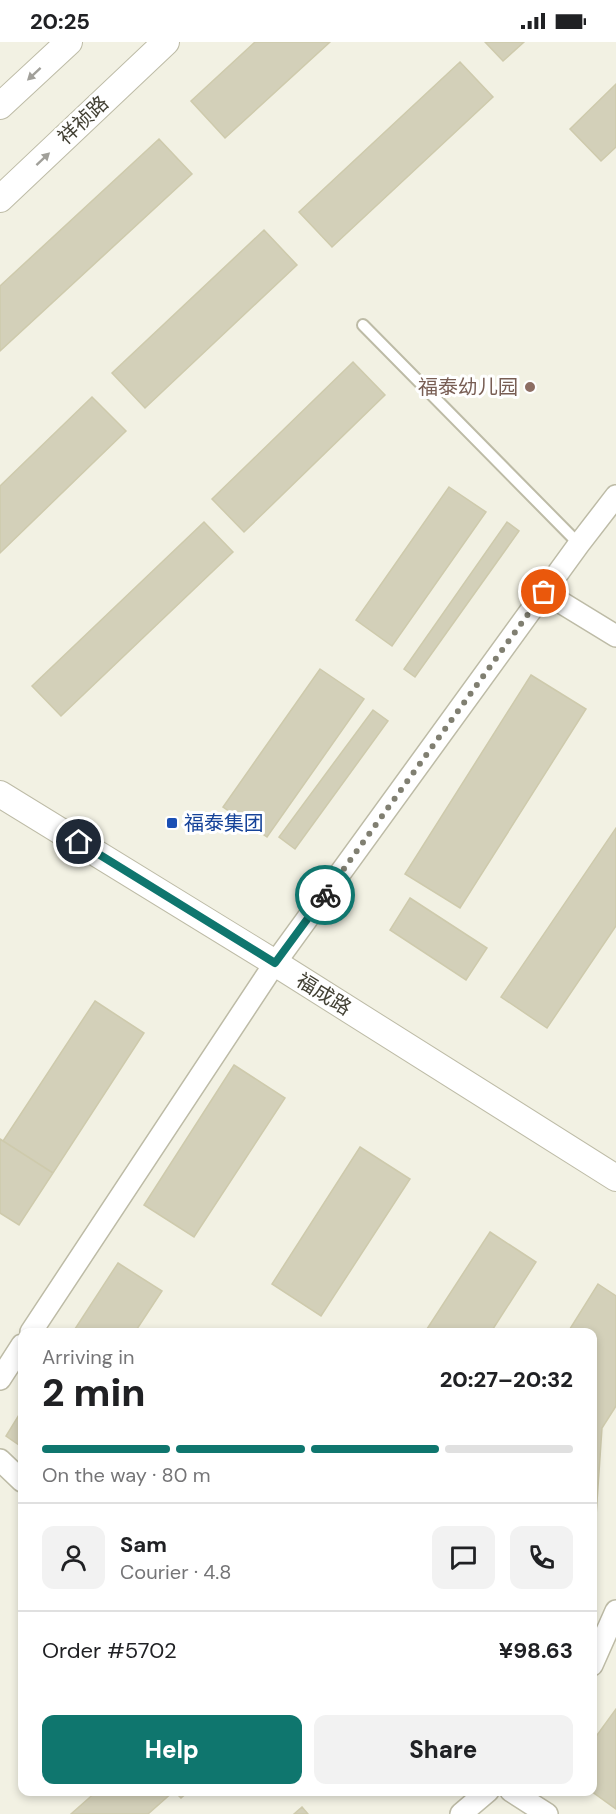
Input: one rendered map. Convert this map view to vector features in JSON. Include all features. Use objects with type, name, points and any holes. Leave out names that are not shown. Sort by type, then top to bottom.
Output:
[{"type":"street","points":[[0,106],[69,42]]},
{"type":"street","name":"祥祯路","points":[[0,199],[166,42]]},
{"type":"street","points":[[34,1328],[275,963],[616,496]]},
{"type":"street","points":[[544,592],[616,636]]},
{"type":"street","name":"福成路","points":[[0,794],[275,963],[616,1178]]},
{"type":"street","points":[[0,1379],[18,1352]]},
{"type":"street","points":[[0,1460],[18,1477]]},
{"type":"street","points":[[597,1655],[616,1611]]},
{"type":"street","points":[[597,1662],[616,1646]]},
{"type":"street","points":[[461,1814],[482,1796]]},
{"type":"street","points":[[519,1796],[547,1814]]},
{"type":"lane","points":[[363,325],[579,544]]},
{"type":"building","points":[[255,42],[330,42],[225,138],[191,101]]},
{"type":"building","points":[[485,42],[524,42],[503,61]]},
{"type":"building","points":[[460,62],[493,97],[332,247],[299,212]]},
{"type":"building","points":[[616,84],[616,147],[601,161],[570,129]]},
{"type":"building","points":[[159,139],[192,174],[0,351],[0,286]]},
{"type":"building","points":[[264,230],[297,265],[145,408],[112,373]]},
{"type":"building","points":[[353,362],[385,395],[244,532],[212,499]]},
{"type":"building","points":[[92,397],[126,431],[0,553],[0,486]]},
{"type":"building","points":[[449,487],[486,512],[392,646],[356,620]]},
{"type":"building","points":[[204,522],[233,552],[61,716],[32,686]]},
{"type":"building","points":[[507,522],[519,531],[415,677],[404,669]]},
{"type":"building","points":[[320,669],[364,699],[267,837],[223,807]]},
{"type":"building","points":[[531,675],[586,709],[460,908],[405,874]]},
{"type":"building","points":[[373,710],[388,721],[295,849],[279,837]]},
{"type":"building","points":[[616,828],[616,926],[547,1028],[501,997]]},
{"type":"building","points":[[410,898],[487,948],[466,980],[390,930]]},
{"type":"building","points":[[95,1001],[144,1033],[53,1173],[3,1141]]},
{"type":"building","points":[[234,1065],[285,1098],[194,1237],[144,1205]]},
{"type":"building","points":[[0,1139],[53,1173],[19,1225],[0,1213]]},
{"type":"building","points":[[360,1147],[410,1179],[321,1316],[272,1284]]},
{"type":"building","points":[[490,1232],[536,1262],[494,1328],[428,1328]]},
{"type":"building","points":[[118,1263],[162,1291],[138,1328],[76,1328]]},
{"type":"building","points":[[598,1284],[616,1296],[616,1406],[602,1428],[597,1502],[597,1328],[570,1328]]},
{"type":"building","points":[[18,1416],[18,1444],[6,1436]]},
{"type":"building","points":[[616,1709],[616,1809],[597,1795],[597,1735]]},
{"type":"building","points":[[91,1796],[168,1796],[148,1814],[71,1814]]},
{"type":"building","points":[[302,1807],[308,1814],[294,1814]]},
{"type":"way so far","points":[[325,895],[544,592]]},
{"type":"place","name":"福泰幼儿园","points":[[530,387]]},
{"type":"place","name":"福泰集团","points":[[172,823]]},
{"type":"route","points":[[79,842],[275,963],[325,895]]}]
